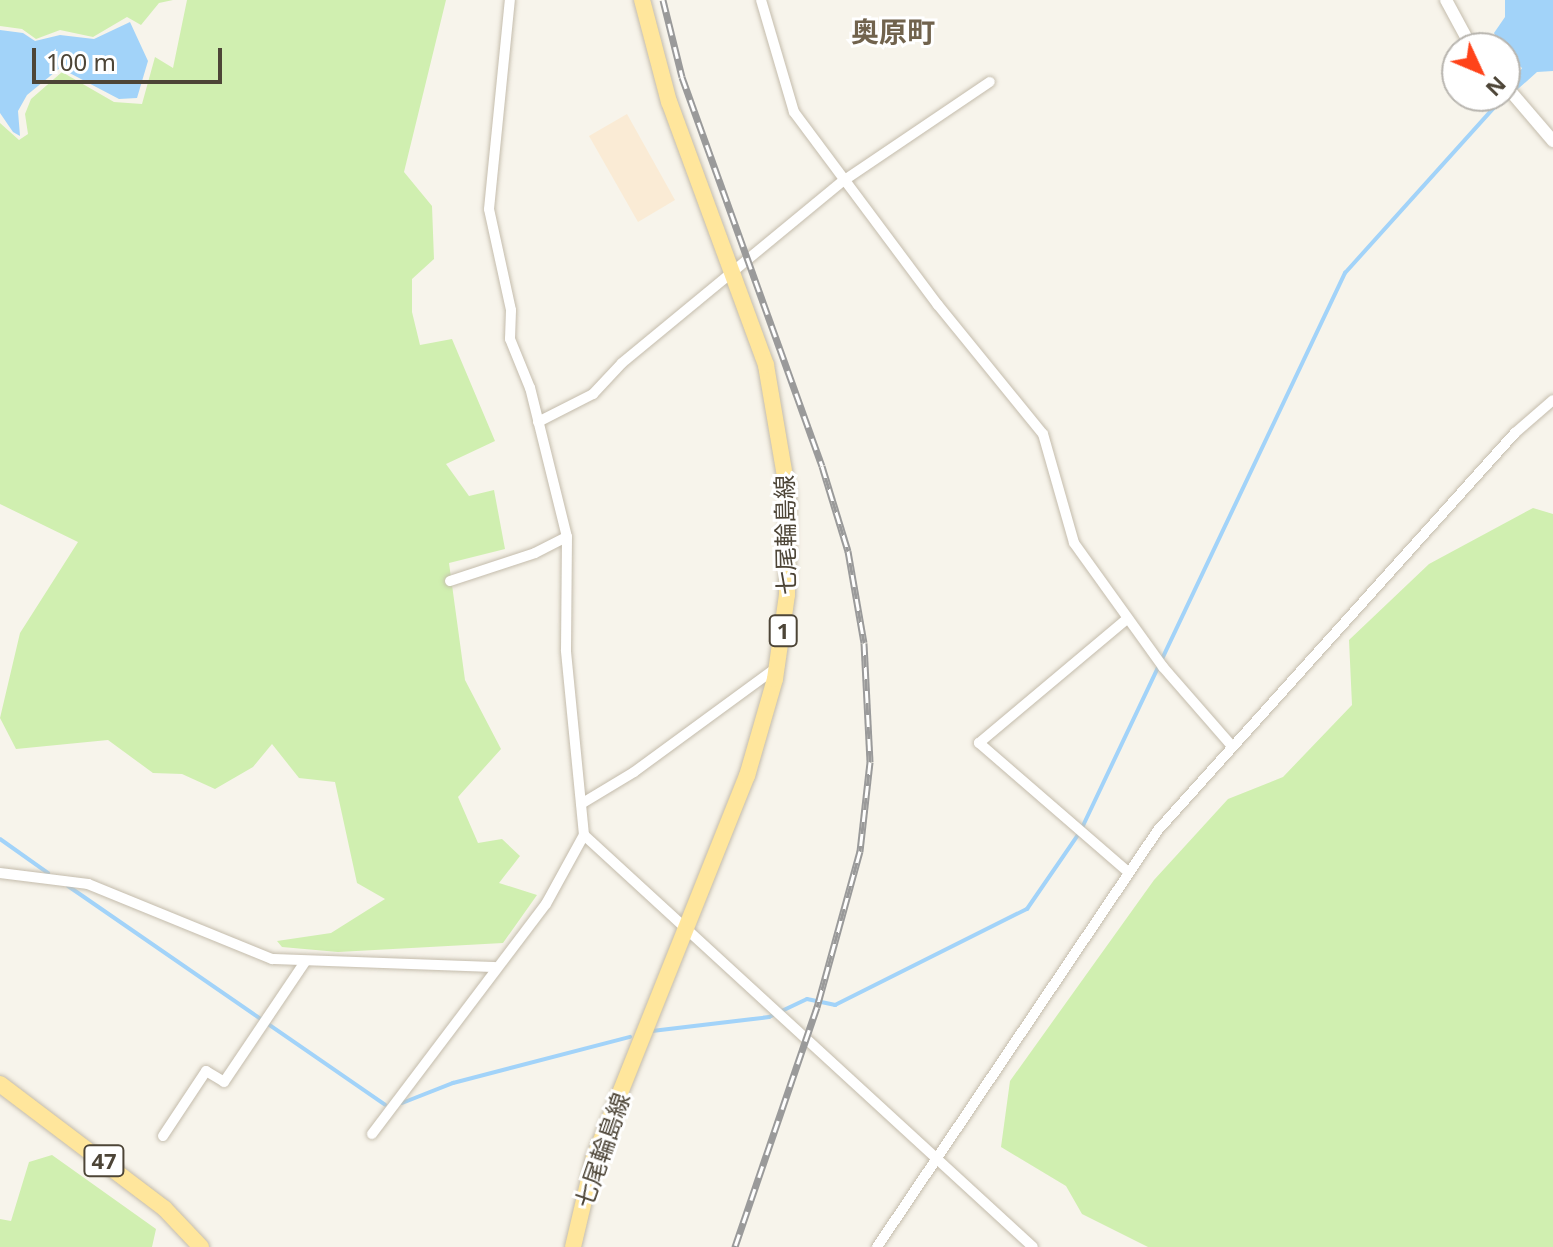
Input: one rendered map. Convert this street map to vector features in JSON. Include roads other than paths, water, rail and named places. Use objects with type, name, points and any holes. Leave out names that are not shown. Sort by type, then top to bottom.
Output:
[{"type":"main road","name":"七尾輪島線","points":[[573,1247],[594,1158],[747,776],[776,668],[787,595],[788,494],[766,365],[669,102],[642,0]]},
{"type":"main road","name":"47","points":[[0,1084],[164,1208],[201,1247]]},
{"type":"street","points":[[372,1134],[495,967],[546,904],[584,835],[566,650],[567,537],[538,422],[510,339],[511,310],[496,263],[489,209],[510,0]]},
{"type":"street","points":[[761,0],[794,112],[843,181],[1043,434],[1074,543],[1163,667],[1231,745]]},
{"type":"street","points":[[1446,0],[1463,32]]},
{"type":"street","points":[[538,422],[593,394],[622,363],[843,181],[990,82]]},
{"type":"street","points":[[1521,102],[1553,141]]},
{"type":"street","points":[[877,1247],[1127,871],[1231,745],[1515,433],[1553,400]]},
{"type":"street","points":[[450,581],[535,553],[567,537]]},
{"type":"street","points":[[1127,871],[979,743],[1128,618]]},
{"type":"street","points":[[581,804],[634,772],[776,668]]},
{"type":"street","points":[[584,835],[774,1014],[1033,1247]]},
{"type":"street","points":[[0,873],[88,884],[272,959],[495,967]]},
{"type":"street","points":[[163,1136],[206,1071],[224,1082],[305,962]]},
{"type":"water","points":[[1505,0],[1553,0],[1553,71],[1537,72],[1521,86],[1521,32],[1495,32],[1505,17]]},
{"type":"water","points":[[130,22],[148,61],[137,98],[119,99],[60,68],[27,95],[18,111],[20,136],[13,132],[0,113],[0,30],[23,33],[35,41],[60,35],[94,39]]},
{"type":"waterway","points":[[652,1031],[769,1017],[807,999],[835,1005],[1027,909],[1080,832],[1345,273],[1490,112]]},
{"type":"waterway","points":[[0,839],[48,873]]},
{"type":"waterway","points":[[68,886],[385,1105]]},
{"type":"waterway","points":[[402,1103],[453,1083],[630,1037]]},
{"type":"railway","points":[[663,0],[682,77],[822,466],[848,551],[864,643],[870,762],[860,851],[817,1007],[735,1247]]},
{"type":"district","name":"奥原町","points":[[893,31]]}]
